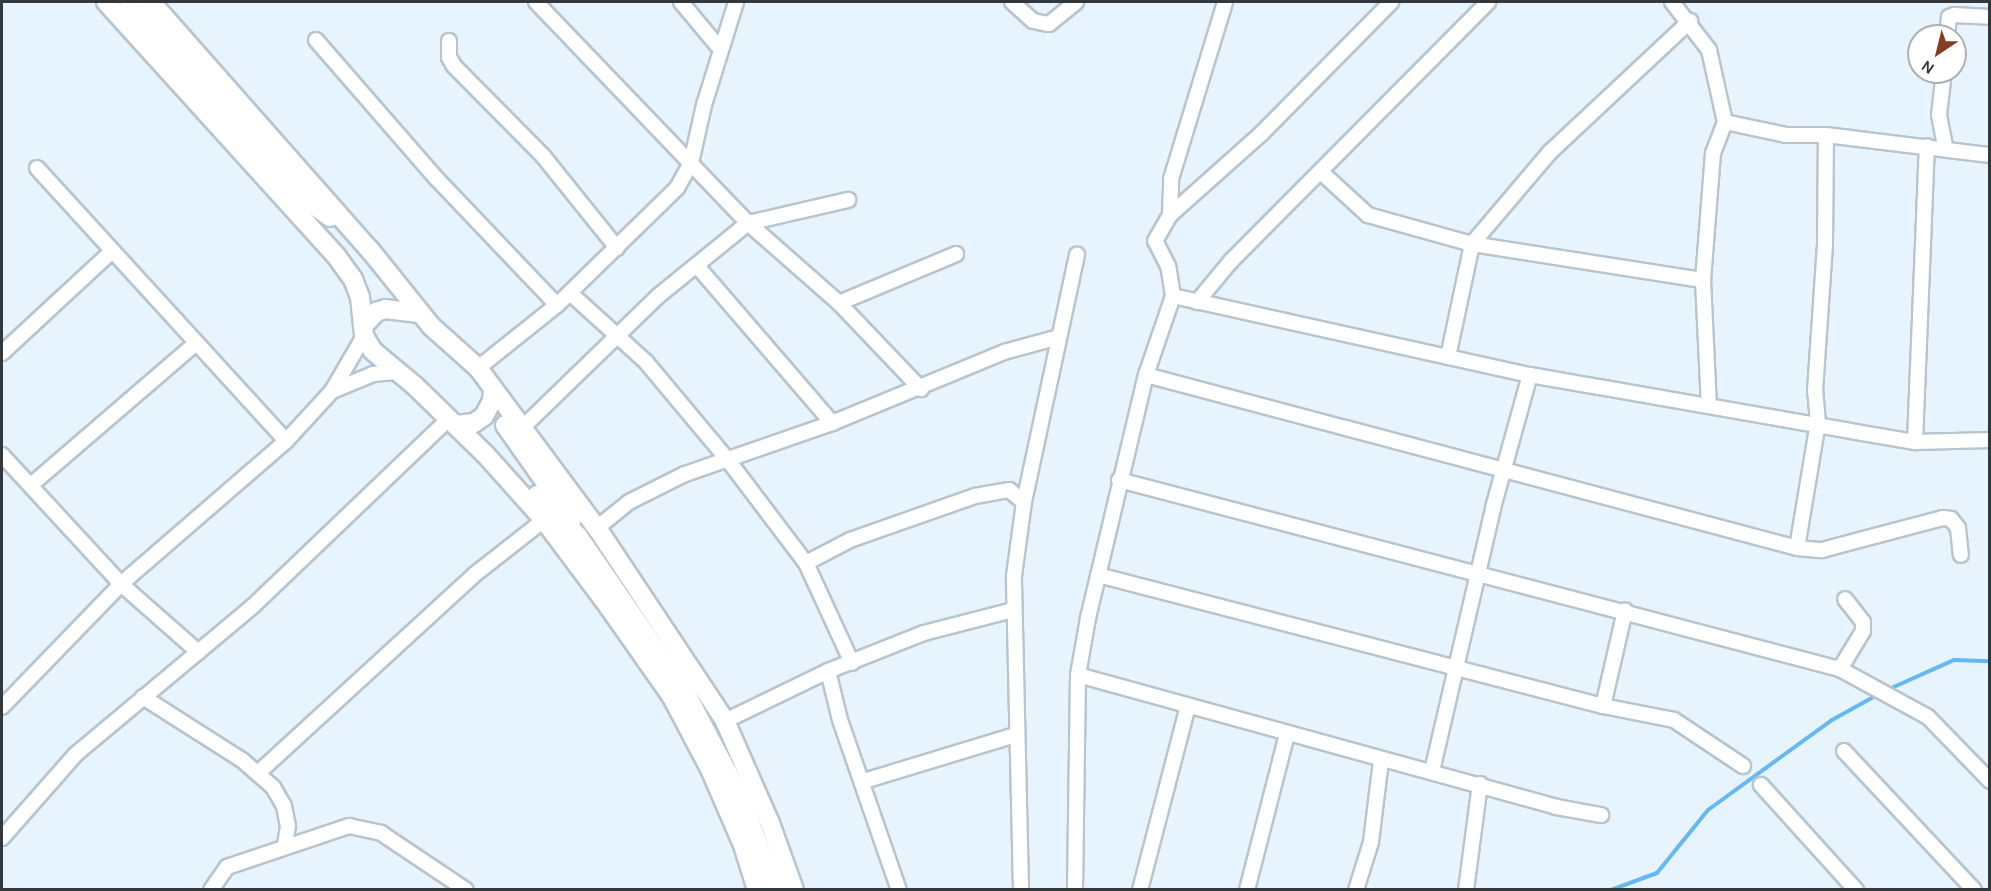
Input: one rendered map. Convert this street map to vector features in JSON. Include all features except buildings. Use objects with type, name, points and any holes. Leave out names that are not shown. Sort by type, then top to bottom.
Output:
[{"type":"main road","points":[[106,2],[353,279]]},
{"type":"main road","points":[[129,2],[312,204],[334,220],[373,262],[385,269]]},
{"type":"main road","points":[[151,2],[385,269],[419,313],[478,368],[497,397],[597,528],[725,721],[770,823],[794,890]]},
{"type":"main road","points":[[312,204],[326,228],[350,256],[364,330],[384,363],[398,372],[457,427],[543,520],[672,698],[710,769],[743,845],[757,890]]},
{"type":"main road","points":[[364,330],[376,312],[385,309],[419,313]]},
{"type":"main road","points":[[457,427],[474,423],[484,416],[497,397]]},
{"type":"main road","points":[[497,397],[505,426],[569,513],[578,536]]},
{"type":"main road","points":[[457,427],[497,453],[578,536],[654,642],[710,735],[739,794],[776,890]]},
{"type":"street","points":[[536,2],[748,223],[839,303],[921,389]]},
{"type":"street","points":[[681,2],[721,50]]},
{"type":"street","points":[[478,368],[557,305],[677,188],[691,164],[736,2]]},
{"type":"street","points":[[1012,2],[1033,21],[1050,24],[1076,2]]},
{"type":"street","points":[[1170,215],[1172,178],[1225,2]]},
{"type":"street","points":[[1076,890],[1078,675],[1119,480],[1146,375],[1173,296],[1168,266],[1155,241],[1170,215],[1262,133],[1391,2]]},
{"type":"street","points":[[1197,302],[1488,2]]},
{"type":"street","points":[[1672,2],[1690,21],[1709,50],[1725,122],[1713,153],[1703,280],[1709,405]]},
{"type":"street","points":[[1948,24],[1949,18],[1954,15],[1989,18]]},
{"type":"street","points":[[1448,357],[1472,244],[1550,152],[1690,21]]},
{"type":"street","points":[[316,40],[437,179],[557,305]]},
{"type":"street","points":[[449,41],[449,57],[454,66],[543,156],[617,248]]},
{"type":"street","points":[[1943,84],[1939,115],[1945,147]]},
{"type":"street","points":[[1725,122],[1786,135],[1826,135],[1945,147],[1989,155]]},
{"type":"street","points":[[1797,548],[1818,423],[1815,391],[1825,244],[1826,135]]},
{"type":"street","points":[[1915,442],[1927,146]]},
{"type":"street","points":[[37,168],[286,441]]},
{"type":"street","points":[[1321,172],[1368,215],[1472,244],[1703,280]]},
{"type":"street","points":[[521,429],[619,337],[657,297],[698,267],[748,223],[848,200]]},
{"type":"street","points":[[2,353],[112,251]]},
{"type":"street","points":[[839,303],[956,254]]},
{"type":"street","points":[[1021,890],[1013,610],[1024,502],[1077,255]]},
{"type":"street","points":[[698,267],[832,423]]},
{"type":"street","points":[[570,292],[646,362],[728,460],[806,563],[852,663]]},
{"type":"street","points":[[1173,296],[1530,375],[1818,423],[1915,442],[1989,440]]},
{"type":"street","points":[[3,704],[121,584],[286,441],[332,391],[364,330]]},
{"type":"street","points":[[597,528],[628,502],[657,486],[921,389],[1004,352],[1059,338]]},
{"type":"street","points":[[31,485],[196,343]]},
{"type":"street","points":[[332,391],[373,374],[398,372]]},
{"type":"street","points":[[1146,375],[1797,548],[1822,550],[1942,518],[1951,519],[1958,528],[1961,555]]},
{"type":"street","points":[[1432,771],[1478,573],[1530,375]]},
{"type":"street","points":[[2,838],[76,754],[253,606],[457,427]]},
{"type":"street","points":[[2,455],[121,584],[198,652]]},
{"type":"street","points":[[1119,480],[1840,669],[1882,689],[1928,717],[1989,781]]},
{"type":"street","points":[[806,563],[850,540],[975,496],[1009,490],[1024,502]]},
{"type":"street","points":[[258,773],[474,575],[543,520]]},
{"type":"street","points":[[1098,575],[1603,705],[1674,720],[1743,766]]},
{"type":"street","points":[[1840,669],[1863,631],[1863,622],[1845,599]]},
{"type":"street","points":[[725,721],[828,671],[924,633],[1013,610]]},
{"type":"street","points":[[1603,705],[1625,611]]},
{"type":"street","points":[[828,671],[840,720],[864,781],[899,890]]},
{"type":"street","points":[[1078,675],[1381,760],[1480,784],[1556,807],[1600,815]]},
{"type":"street","points":[[142,697],[258,773],[284,806],[288,826],[285,846]]},
{"type":"street","points":[[1140,890],[1188,706]]},
{"type":"street","points":[[1247,890],[1287,734]]},
{"type":"street","points":[[864,781],[1015,735]]},
{"type":"street","points":[[1844,751],[1974,890]]},
{"type":"street","points":[[1356,890],[1371,842],[1381,760]]},
{"type":"street","points":[[1466,890],[1480,784]]},
{"type":"street","points":[[1761,785],[1856,890]]},
{"type":"street","points":[[212,890],[227,867],[350,826],[365,827],[431,862],[466,890]]},
{"type":"waterway","points":[[1887,690],[1954,660],[1990,661]]},
{"type":"waterway","points":[[1611,890],[1657,873],[1708,810],[1832,720],[1877,695]]}]
